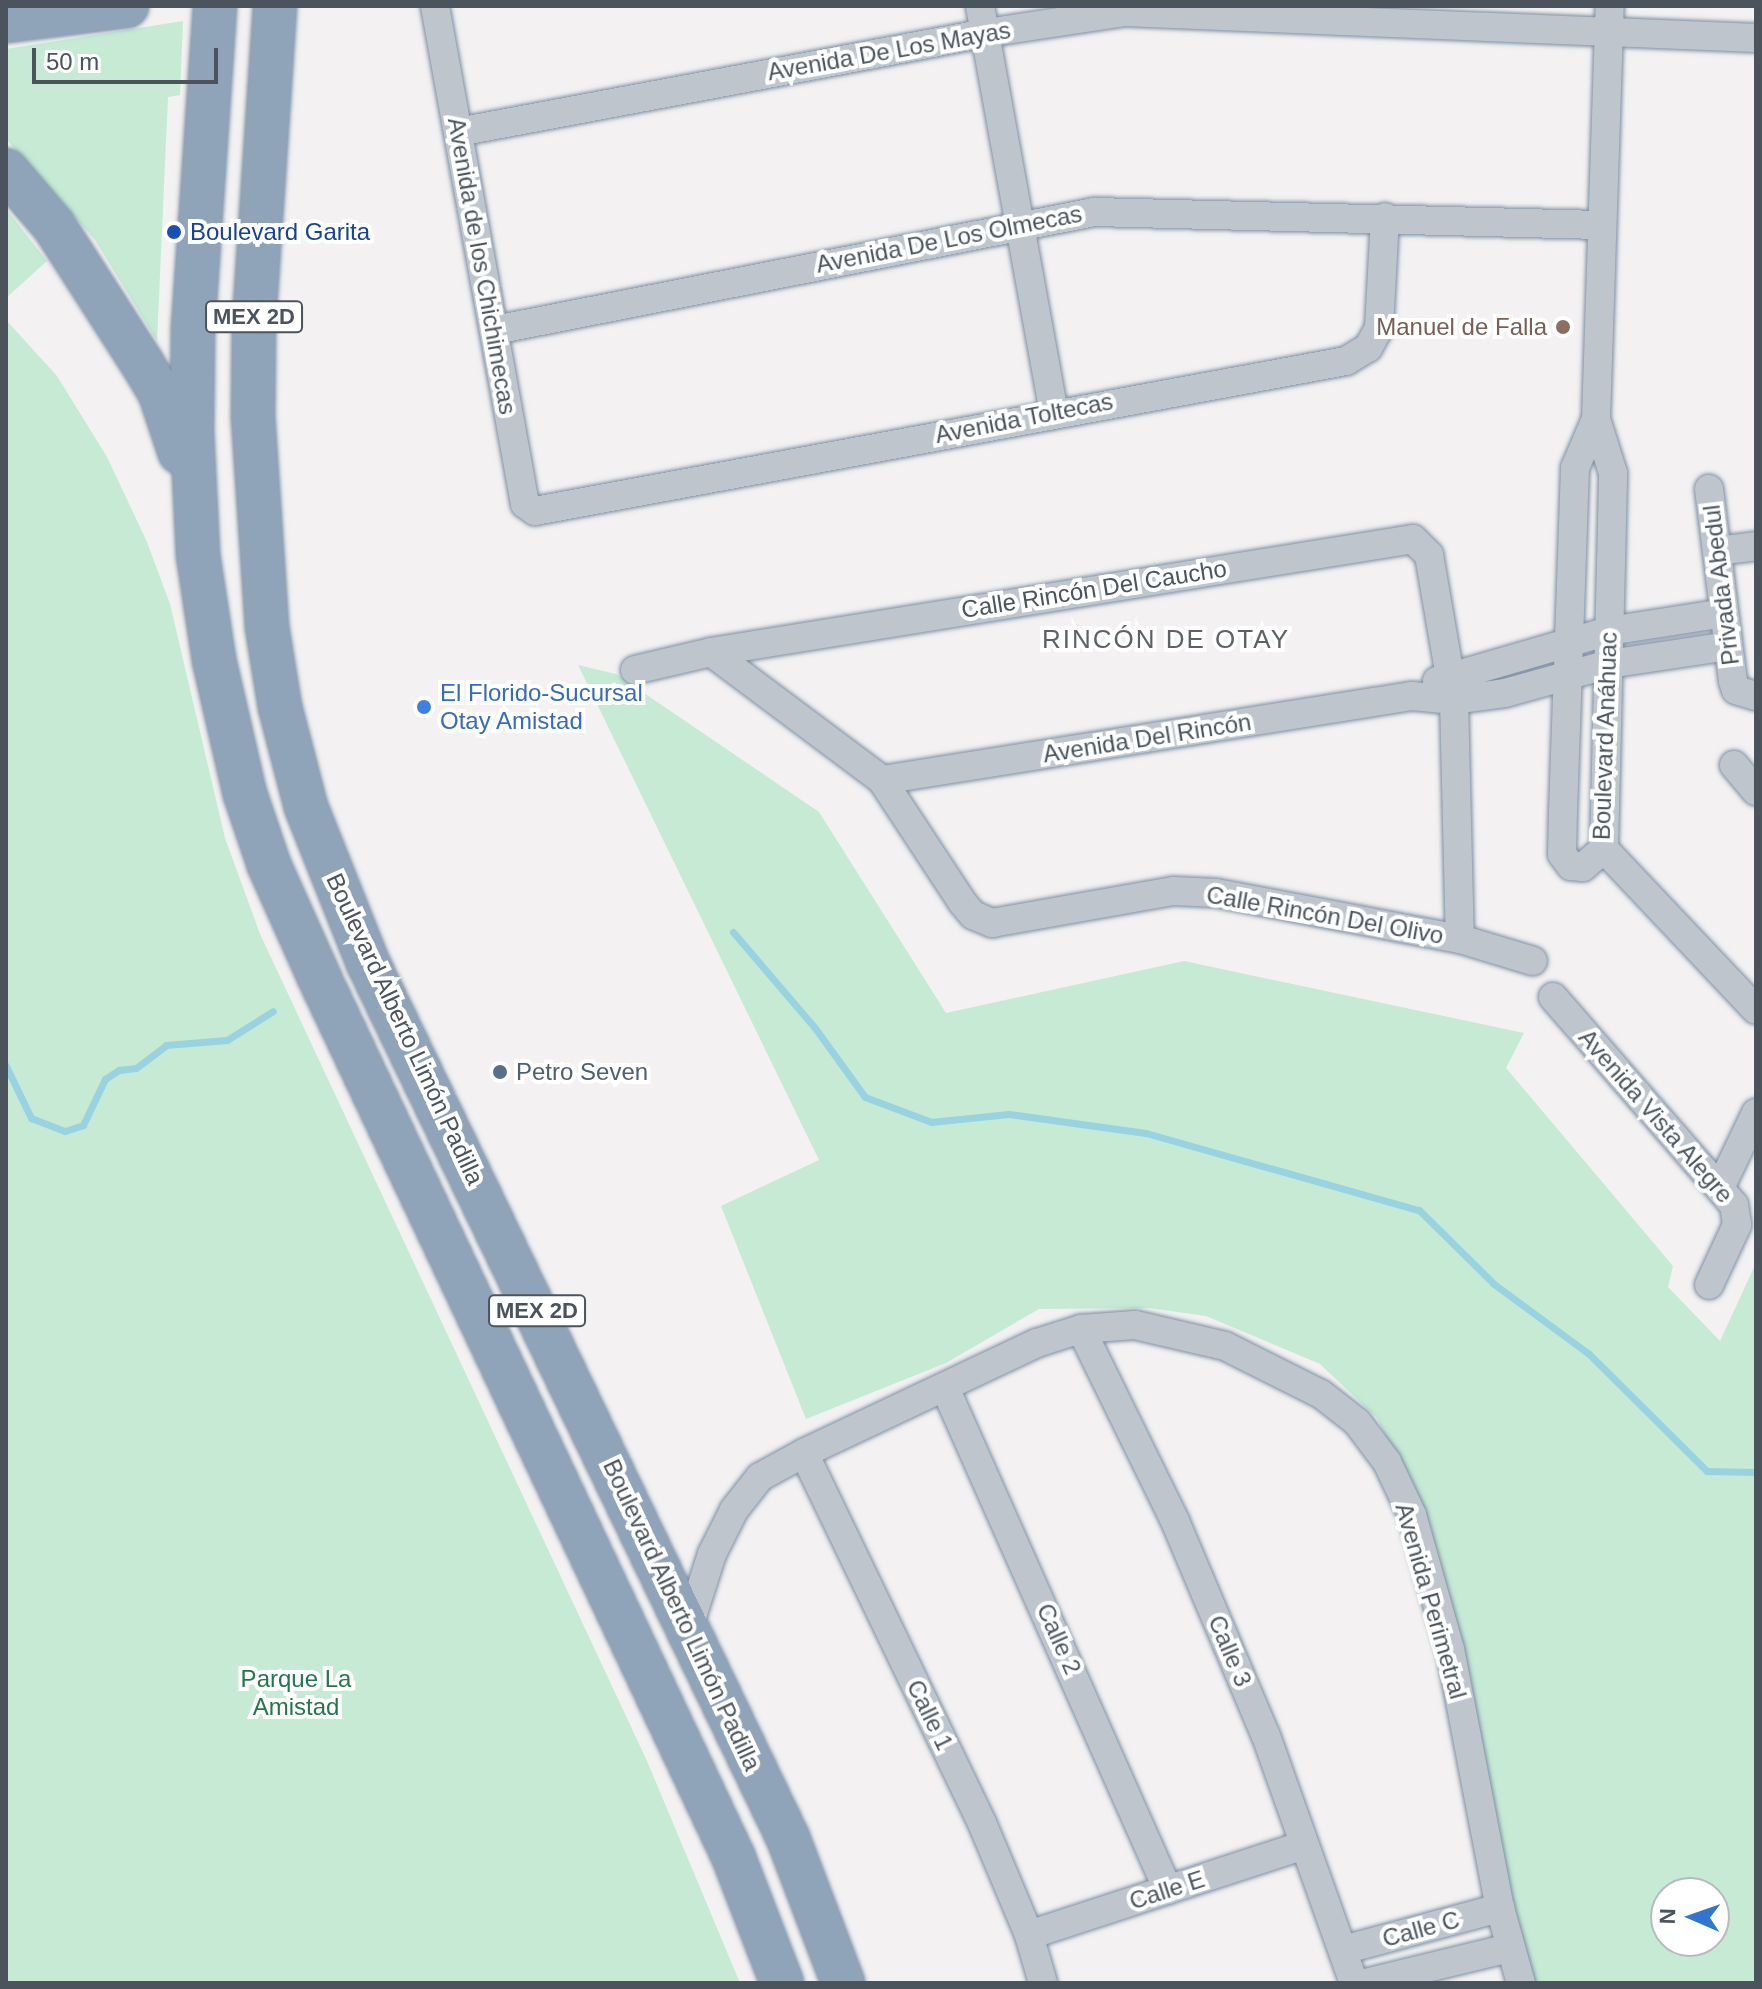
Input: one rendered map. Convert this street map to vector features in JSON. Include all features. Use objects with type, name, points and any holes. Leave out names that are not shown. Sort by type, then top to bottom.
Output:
[{"type":"highway","points":[[6,21],[127,6]]},
{"type":"highway","name":"MEX 2D","points":[[215,6],[193,331],[197,540],[214,660],[245,794],[269,865],[355,1053],[733,1856],[782,1983]]},
{"type":"highway","name":"Boulevard Alberto Limón Padilla","points":[[275,6],[254,319],[258,512],[280,707],[326,860],[369,965],[689,1626],[788,1838],[843,1983]]},
{"type":"highway","points":[[6,170],[54,226],[160,393],[197,540],[246,626],[290,790],[326,860]]},
{"type":"highway","points":[[355,1053],[404,1113],[417,1116],[440,1109]]},
{"type":"street","name":"Avenida de los Chichimecas","points":[[435,6],[525,504],[545,510]]},
{"type":"street","name":"Avenida De Los Mayas","points":[[458,132],[983,20],[1152,11],[1610,18],[1756,38]]},
{"type":"street","name":"Boulevard Anáhuac","points":[[1596,419],[1575,468],[1563,811],[1566,862],[1588,865],[1604,849],[1609,664],[1613,473],[1596,419],[1600,225],[1610,18]]},
{"type":"street","points":[[983,20],[1054,412]]},
{"type":"street","name":"Avenida De Los Olmecas","points":[[495,330],[1020,222],[1122,210],[1600,225]]},
{"type":"street","name":"Avenida Toltecas","points":[[545,510],[1054,412],[1346,361],[1368,348],[1384,301],[1385,217]]},
{"type":"street","name":"Privada Abedul","points":[[1709,489],[1728,646],[1744,688]]},
{"type":"street","name":"Calle Rincón Del Caucho","points":[[635,670],[711,652],[1404,538],[1413,539],[1429,555],[1452,686],[1460,939]]},
{"type":"street","points":[[1717,551],[1756,546]]},
{"type":"street","name":"Avenida Del Rincón","points":[[882,780],[1412,696],[1452,686],[1609,631],[1724,613]]},
{"type":"street","name":"Avenida Del Rincón","points":[[1452,686],[1569,679],[1609,664],[1728,646]]},
{"type":"street","points":[[711,652],[882,780]]},
{"type":"street","points":[[1734,765],[1756,791]]},
{"type":"street","name":"Calle Rincón Del Olivo","points":[[882,780],[973,915],[992,923],[1173,891],[1216,893],[1460,939],[1533,961]]},
{"type":"street","points":[[1563,811],[1605,811]]},
{"type":"street","points":[[1604,849],[1756,1010]]},
{"type":"street","name":"Avenida Vista Alegre","points":[[1553,997],[1721,1186],[1738,1218],[1709,1285]]},
{"type":"street","points":[[1721,1186],[1756,1113]]},
{"type":"street","name":"Avenida Perimetral","points":[[689,1626],[712,1554],[734,1510],[760,1477],[804,1453],[946,1390],[1037,1343],[1081,1329],[1135,1325],[1225,1346],[1321,1394],[1357,1422],[1387,1462],[1412,1515],[1450,1649],[1500,1908],[1521,1983]]},
{"type":"street","name":"Calle 3","points":[[1081,1329],[1175,1521],[1266,1736],[1354,1983]]},
{"type":"street","name":"Calle 2","points":[[946,1390],[1168,1890]]},
{"type":"street","name":"Calle 1","points":[[804,1453],[982,1823],[1029,1935],[1043,1983]]},
{"type":"street","name":"Calle E","points":[[1029,1935],[1304,1845]]},
{"type":"street","name":"Calle C","points":[[1343,1950],[1500,1908]]},
{"type":"street","name":"Calle C","points":[[1365,1983],[1510,1948]]},
{"type":"green space","points":[[183,21],[180,95],[168,97],[157,341],[95,240],[6,139],[6,49]]},
{"type":"green space","points":[[6,209],[47,261],[6,298]]},
{"type":"green space","name":"Parque La Amistad","points":[[6,320],[57,376],[107,457],[147,542],[170,604],[225,838],[260,934],[647,1761],[740,1983],[6,1983]]},
{"type":"green space","points":[[578,665],[616,674],[819,812],[946,1013],[1184,961],[1524,1033],[1506,1068],[1673,1266],[1668,1287],[1720,1341],[1756,1263],[1756,1983],[1529,1983],[1513,1946],[1431,1528],[1377,1418],[1320,1364],[1206,1316],[1149,1308],[1039,1309],[946,1363],[806,1419],[721,1206],[819,1160]]},
{"type":"waterway","points":[[733,932],[815,1028],[865,1097],[931,1122],[1009,1114],[1146,1133],[1419,1210],[1494,1284],[1589,1354],[1707,1471],[1756,1472]]},
{"type":"waterway","points":[[6,1066],[31,1118],[65,1131],[83,1125],[105,1079],[119,1070],[136,1068],[166,1045],[227,1040],[273,1011]]},
{"type":"place","name":"Boulevard Garita","points":[[174,232]]},
{"type":"place","name":"Manuel de Falla","points":[[1563,327]]},
{"type":"place","name":"El Florido-Sucursal Otay Amistad","points":[[424,707]]},
{"type":"place","name":"Petro Seven","points":[[500,1072]]},
{"type":"district","name":"RINCÓN DE OTAY","points":[[1166,640]]}]
